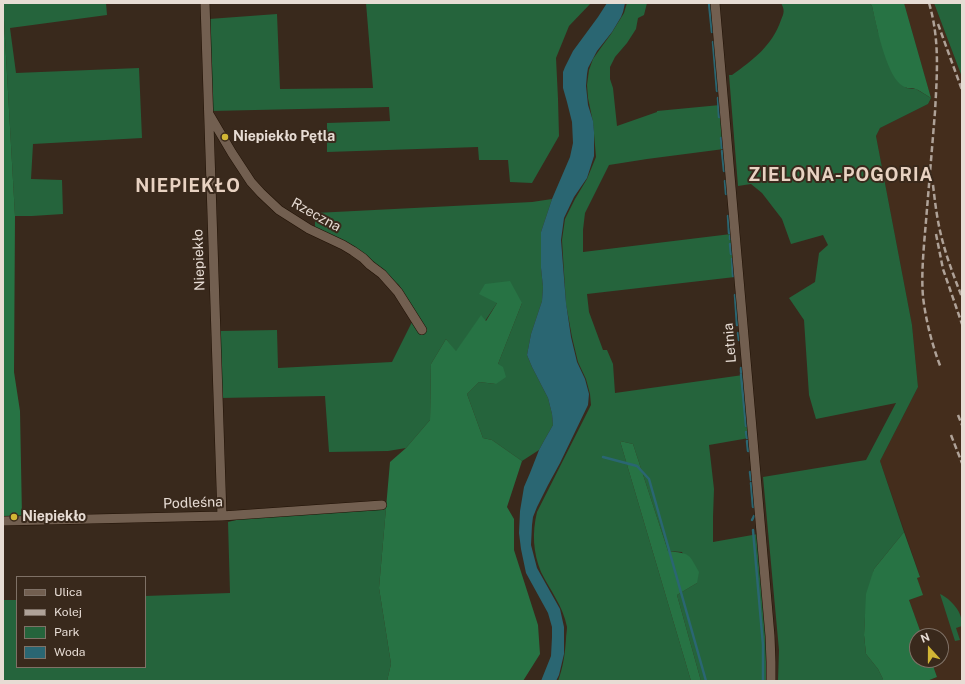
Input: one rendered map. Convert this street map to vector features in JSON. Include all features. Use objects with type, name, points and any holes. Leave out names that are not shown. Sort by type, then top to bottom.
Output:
[{"type":"street","name":"Niepiekło","points":[[205,3],[222,516]]},
{"type":"street","name":"Letnia","points":[[715,3],[770,636],[771,681]]},
{"type":"street","name":"Rzeczna","points":[[208,113],[251,182],[261,193],[279,210],[309,230],[353,251],[382,274],[398,292],[422,330]]},
{"type":"street","name":"Podleśna","points":[[3,521],[222,516],[382,505]]},
{"type":"shaded area","points":[[904,3],[934,3],[962,77],[962,681],[927,681],[937,677],[934,668],[949,668],[949,628],[919,628],[909,600],[922,595],[917,578],[920,576],[880,461],[918,387],[912,325],[876,136],[880,128],[928,104],[931,98]]},
{"type":"green space","points":[[3,3],[106,3],[107,15],[10,28],[16,73],[139,68],[142,138],[33,144],[31,179],[62,180],[63,214],[15,216]]},
{"type":"green space","points":[[3,3],[15,216],[14,372],[20,411],[22,517],[3,518]]},
{"type":"green space","points":[[366,3],[591,3],[569,26],[556,58],[559,136],[532,183],[510,182],[508,160],[479,160],[478,147],[327,152],[327,123],[390,121],[389,107],[211,111],[209,19],[277,14],[280,89],[373,88]]},
{"type":"green space","points":[[627,3],[647,3],[644,15],[638,18],[636,29],[615,57],[610,67],[610,79],[613,88],[617,126],[657,111],[720,105],[724,149],[609,165],[585,213],[583,252],[731,234],[735,277],[587,294],[589,312],[603,350],[607,350],[613,364],[615,393],[743,375],[749,438],[709,445],[714,489],[713,542],[758,534],[767,648],[767,681],[701,681],[677,595],[697,583],[682,552],[668,551],[633,444],[620,441],[691,681],[558,681],[564,661],[567,627],[563,612],[538,565],[534,542],[534,527],[537,512],[591,405],[586,379],[578,362],[566,304],[562,240],[565,219],[587,179],[596,157],[593,122],[588,98],[587,85],[589,70],[593,59],[624,13]]},
{"type":"green space","points":[[781,3],[870,3],[878,32],[906,88],[916,89],[931,98],[928,104],[880,128],[876,136],[912,325],[918,387],[880,461],[904,532],[874,569],[865,617],[864,635],[866,654],[878,669],[883,681],[778,681],[779,650],[763,477],[866,460],[896,403],[816,419],[809,395],[804,320],[789,298],[815,282],[819,253],[828,245],[823,235],[791,244],[782,219],[762,193],[751,184],[738,186],[729,75],[732,75],[747,64],[767,45],[777,29],[784,10]]},
{"type":"green space","points":[[870,3],[904,3],[931,98],[916,89],[903,86],[895,78],[886,59]]},
{"type":"green space","points":[[934,3],[962,3],[962,77]]},
{"type":"green space","points":[[552,199],[541,232],[541,268],[543,287],[542,301],[531,334],[527,355],[548,398],[553,425],[539,450],[522,461],[492,440],[483,438],[467,394],[479,382],[496,384],[498,364],[522,303],[497,303],[485,321],[481,316],[456,352],[446,339],[431,364],[430,420],[406,448],[388,451],[329,452],[325,396],[220,398],[220,331],[277,330],[278,368],[392,362],[416,314],[399,285],[372,261],[315,227],[315,213],[532,202]]},
{"type":"green space","points":[[510,281],[522,303],[498,364],[503,367],[506,377],[496,384],[479,382],[467,394],[483,438],[492,440],[522,461],[507,507],[514,519],[514,550],[538,625],[540,654],[523,681],[387,681],[391,664],[379,588],[390,462],[406,448],[430,420],[431,364],[446,339],[456,351],[481,315],[486,321],[497,303],[479,294],[485,284]]},
{"type":"green space","points":[[620,441],[633,444],[668,551],[688,555],[699,572],[697,583],[677,595],[701,681],[691,681]]},
{"type":"green space","points":[[386,508],[379,588],[391,664],[387,681],[3,681],[3,600],[16,600],[16,668],[146,668],[146,596],[230,593],[228,522],[248,517]]},
{"type":"green space","points":[[904,532],[920,577],[917,578],[923,595],[909,600],[919,628],[909,628],[909,668],[934,668],[937,677],[927,681],[883,681],[878,669],[866,654],[864,635],[866,594],[874,569]]},
{"type":"green space","points":[[940,594],[951,602],[960,614],[962,626],[956,628],[960,640],[955,641]]},
{"type":"water","points":[[607,3],[625,3],[621,17],[612,32],[597,51],[588,68],[586,86],[588,105],[593,121],[594,156],[587,178],[574,197],[564,218],[561,240],[566,303],[571,337],[577,362],[585,379],[589,394],[588,405],[537,507],[532,525],[531,545],[537,568],[560,609],[564,627],[564,654],[559,675],[556,681],[541,681],[551,656],[552,627],[548,613],[526,573],[519,533],[520,511],[524,487],[539,450],[553,425],[548,398],[527,355],[531,334],[542,301],[543,287],[541,268],[541,232],[552,199],[570,157],[573,143],[572,122],[563,88],[563,72],[573,51]]},
{"type":"waterway","points":[[709,3],[712,32]]},
{"type":"waterway","points":[[713,42],[717,91]]},
{"type":"waterway","points":[[718,98],[719,117]]},
{"type":"waterway","points":[[721,138],[722,148]]},
{"type":"waterway","points":[[722,151],[724,171]]},
{"type":"waterway","points":[[725,181],[726,194]]},
{"type":"waterway","points":[[728,216],[729,233]]},
{"type":"waterway","points":[[730,244],[731,254]]},
{"type":"waterway","points":[[732,259],[733,276]]},
{"type":"waterway","points":[[735,295],[737,325]]},
{"type":"waterway","points":[[738,333],[739,340]]},
{"type":"waterway","points":[[741,374],[746,426]]},
{"type":"waterway","points":[[746,432],[747,438]]},
{"type":"waterway","points":[[747,441],[748,451]]},
{"type":"waterway","points":[[603,457],[637,466],[649,479],[706,681]]},
{"type":"waterway","points":[[750,472],[751,480]]},
{"type":"waterway","points":[[751,483],[753,507]]},
{"type":"waterway","points":[[752,520],[754,516]]},
{"type":"waterway","points":[[753,530],[763,645],[763,681]]},
{"type":"railway","points":[[929,3],[935,30],[937,71],[922,288],[928,324],[941,368]]},
{"type":"railway","points":[[938,24],[962,90]]},
{"type":"railway","points":[[933,185],[937,217],[943,243],[962,297]]},
{"type":"railway","points":[[936,234],[943,269],[962,324]]},
{"type":"railway","points":[[958,415],[962,425]]},
{"type":"railway","points":[[951,435],[962,463]]},
{"type":"place","name":"Niepiekło Pętla","points":[[225,137]]},
{"type":"place","name":"Niepiekło","points":[[14,517]]},
{"type":"district","name":"ZIELONA-POGORIA","points":[[841,175]]},
{"type":"district","name":"NIEPIEKŁO","points":[[188,186]]}]
